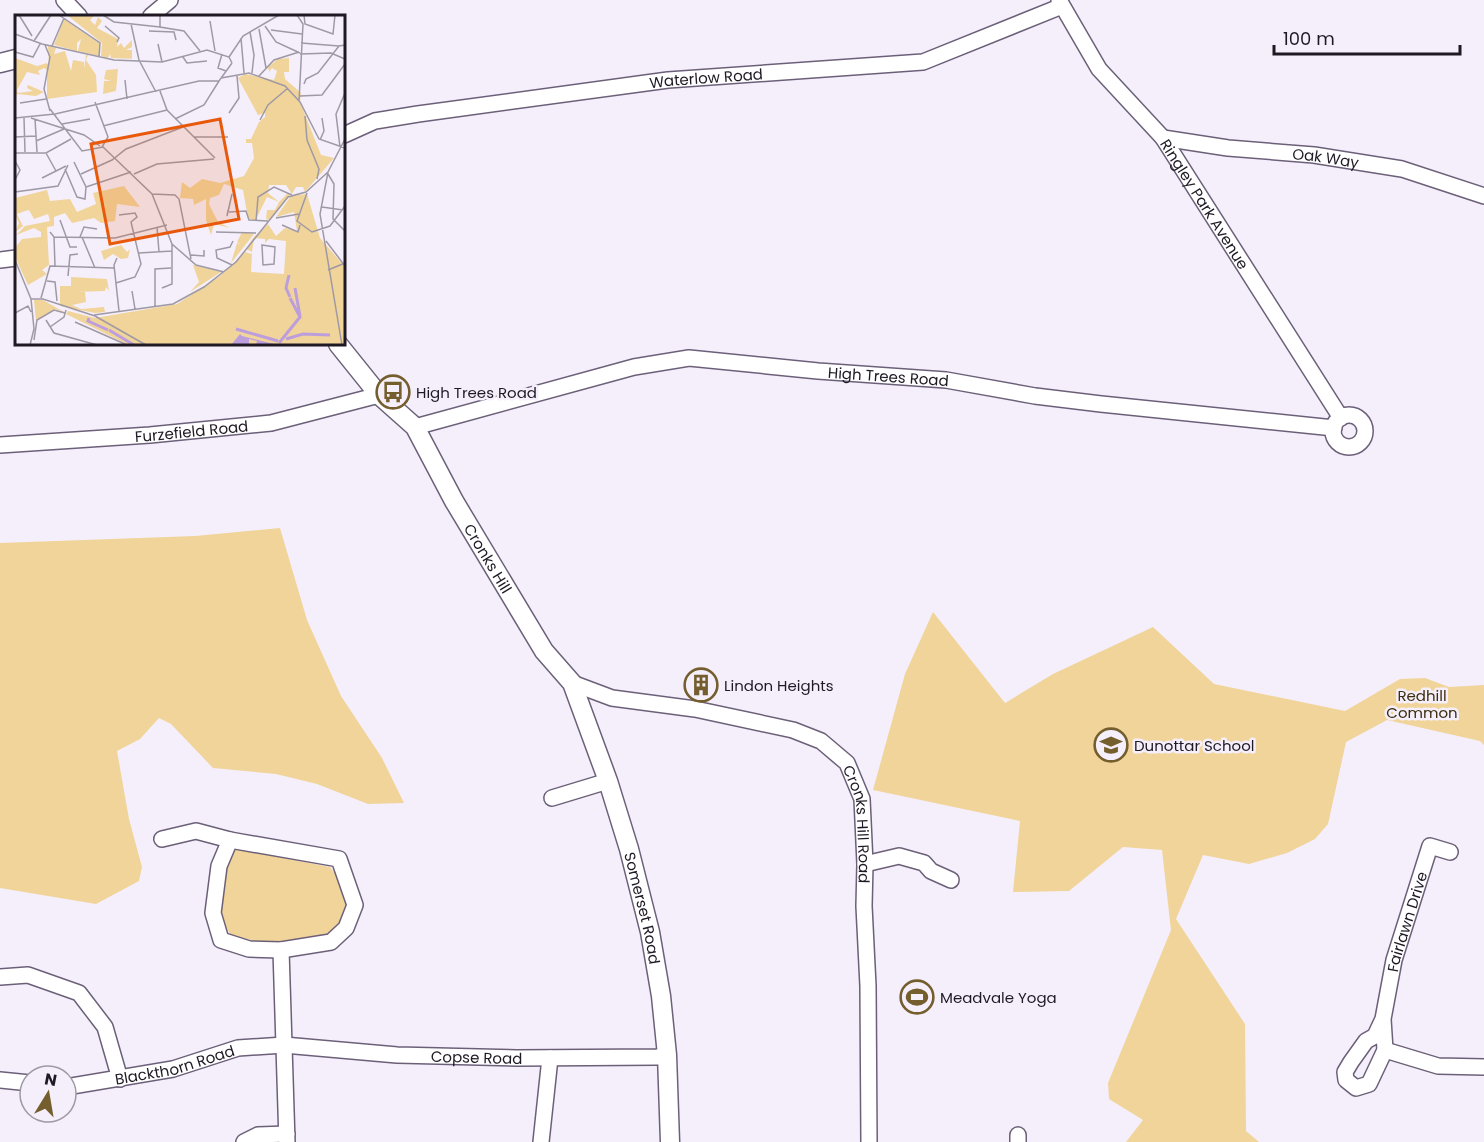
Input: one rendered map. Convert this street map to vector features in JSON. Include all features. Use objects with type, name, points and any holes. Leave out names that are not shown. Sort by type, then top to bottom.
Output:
[{"type":"street","points":[[64,0],[78,15]]},
{"type":"street","points":[[153,15],[170,0]]},
{"type":"street","name":"Waterlow Road","points":[[345,135],[375,121],[668,80],[923,62],[1060,3]]},
{"type":"street","name":"Ringley Park Avenue","points":[[1060,3],[1099,69],[1163,138],[1337,423]]},
{"type":"street","points":[[0,63],[15,59]]},
{"type":"street","name":"Oak Way","points":[[1163,138],[1228,148],[1314,155],[1402,169],[1484,196]]},
{"type":"street","points":[[0,260],[15,258]]},
{"type":"street","points":[[339,345],[379,395],[415,427]]},
{"type":"street","name":"High Trees Road","points":[[415,427],[634,367],[689,358],[818,371],[946,380],[1035,396],[1101,404],[1337,423]]},
{"type":"street","name":"Furzefield Road","points":[[0,445],[150,435],[271,423],[379,395]]},
{"type":"street","name":"Cronks Hill","points":[[415,427],[454,501],[544,651],[572,683]]},
{"type":"street","name":"Somerset Road","points":[[572,683],[608,781],[629,849],[650,932],[661,996],[667,1055],[670,1142]]},
{"type":"street","name":"Cronks Hill Road","points":[[572,683],[612,698],[696,709],[793,730],[821,741],[847,763],[862,798],[866,864],[864,906],[868,986],[869,1142]]},
{"type":"street","points":[[552,798],[608,781]]},
{"type":"street","points":[[162,839],[196,831],[230,840],[339,859],[355,905],[346,928],[331,942],[281,950],[249,949],[220,940],[213,913],[219,866],[230,840]]},
{"type":"street","name":"Fairlawn Drive","points":[[1383,1019],[1375,1036],[1366,1041],[1345,1072],[1346,1080],[1356,1088],[1369,1084],[1385,1050],[1382,1032],[1383,1019],[1394,960],[1425,844],[1450,852]]},
{"type":"street","points":[[866,864],[899,856],[924,863],[931,871],[951,880]]},
{"type":"street","points":[[244,1142],[258,1135],[287,1138],[281,950]]},
{"type":"street","points":[[0,977],[28,975],[79,993],[105,1027],[120,1079]]},
{"type":"street","name":"Copse Road","points":[[284,1045],[398,1055],[550,1058],[667,1055]]},
{"type":"street","name":"Blackthorn Road","points":[[78,1084],[173,1069],[238,1048],[284,1045]]},
{"type":"street","points":[[1385,1050],[1438,1066],[1484,1067]]},
{"type":"street","points":[[541,1142],[550,1058]]},
{"type":"street","points":[[0,1080],[18,1082]]},
{"type":"green space","points":[[280,528],[307,620],[341,696],[382,758],[404,803],[368,804],[317,784],[276,774],[213,768],[171,724],[159,718],[140,739],[117,751],[129,819],[142,867],[139,881],[96,904],[0,888],[0,543],[195,536]]},
{"type":"green space","name":"Redhill Common","points":[[933,612],[1005,703],[1053,674],[1153,627],[1214,684],[1345,711],[1400,679],[1425,678],[1449,687],[1484,685],[1484,745],[1480,741],[1387,720],[1346,742],[1328,824],[1315,839],[1287,853],[1249,864],[1203,855],[1176,919],[1245,1024],[1246,1131],[1259,1142],[1126,1142],[1143,1120],[1109,1099],[1108,1083],[1171,930],[1162,850],[1123,847],[1069,891],[1013,892],[1020,821],[873,790],[905,674]]},
{"type":"green space","points":[[232,848],[330,867],[343,884],[349,901],[338,929],[328,937],[267,944],[231,935],[220,920],[227,866]]},
{"type":"place","name":"High Trees Road","points":[[393,392]]},
{"type":"place","name":"Lindon Heights","points":[[701,685]]},
{"type":"place","name":"Dunottar School","points":[[1111,745]]},
{"type":"place","name":"Meadvale Yoga","points":[[917,997]]}]
